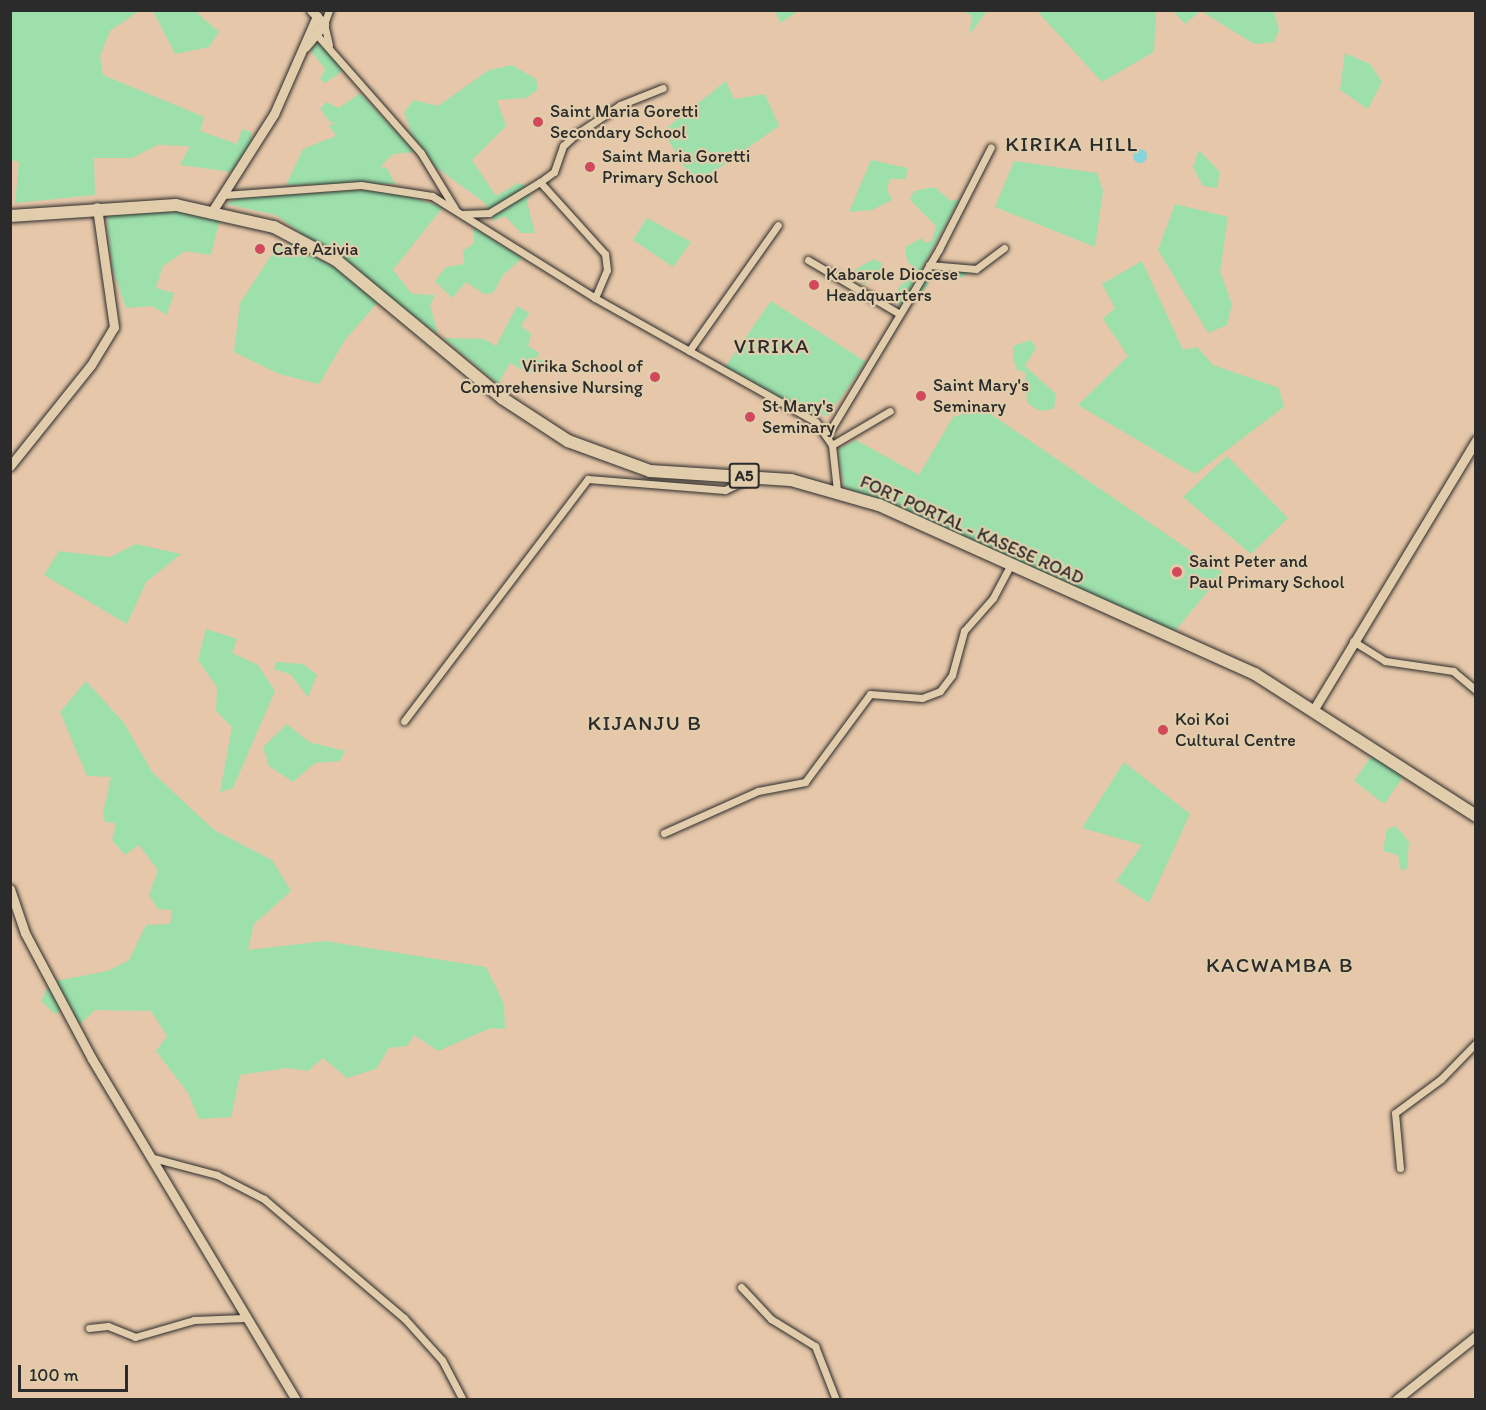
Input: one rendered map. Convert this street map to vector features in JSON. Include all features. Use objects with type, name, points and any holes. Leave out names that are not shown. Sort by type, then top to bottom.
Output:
[{"type":"highway","name":"FORT PORTAL - KASESE ROAD","points":[[10,216],[97,207],[156,204],[213,210],[274,227],[336,260],[502,398],[568,441],[650,471],[753,476],[837,490],[1255,674],[1314,709],[1476,816]]},
{"type":"street","points":[[306,10],[310,27],[329,45],[421,153],[454,209]]},
{"type":"street","points":[[305,47],[317,35],[329,10]]},
{"type":"street","points":[[213,210],[270,121],[305,47],[316,12]]},
{"type":"street","points":[[316,12],[324,24],[329,45]]},
{"type":"street","points":[[463,214],[489,213],[540,183],[554,172],[563,146],[575,135],[620,105],[663,87]]},
{"type":"street","points":[[828,434],[898,313],[929,265],[991,147]]},
{"type":"street","points":[[540,183],[604,254],[607,270],[595,297]]},
{"type":"street","points":[[224,195],[361,185],[413,191],[454,209],[595,297],[828,434],[832,445],[837,490]]},
{"type":"street","points":[[10,466],[91,365],[114,327],[97,207]]},
{"type":"street","points":[[487,228],[489,213]]},
{"type":"street","points":[[688,351],[778,225]]},
{"type":"street","points":[[929,265],[976,270],[1004,248]]},
{"type":"street","points":[[808,260],[898,313]]},
{"type":"street","points":[[832,445],[890,411]]},
{"type":"street","points":[[1314,709],[1476,440]]},
{"type":"street","points":[[404,721],[588,479],[725,490],[753,476]]},
{"type":"street","points":[[664,833],[758,791],[805,782],[870,694],[922,698],[940,691],[952,675],[964,631],[993,598],[1010,566]]},
{"type":"street","points":[[1353,641],[1385,661],[1453,671],[1476,690]]},
{"type":"street","points":[[10,889],[36,957],[244,1318],[296,1400]]},
{"type":"street","points":[[1400,1168],[1395,1113],[1441,1079],[1476,1043]]},
{"type":"street","points":[[153,1158],[217,1175],[264,1198],[404,1318],[442,1360],[463,1400]]},
{"type":"street","points":[[741,1287],[771,1319],[815,1346],[836,1400]]},
{"type":"street","points":[[89,1328],[108,1326],[135,1337],[194,1320],[244,1318]]},
{"type":"street","points":[[1396,1400],[1476,1335]]},
{"type":"green space","points":[[10,11],[139,11],[110,31],[100,56],[103,75],[204,117],[200,131],[237,144],[242,129],[251,132],[252,143],[232,172],[180,165],[190,146],[157,145],[132,158],[94,158],[95,195],[15,203],[19,162],[11,160]]},
{"type":"green space","points":[[153,11],[195,11],[219,32],[209,47],[175,54]]},
{"type":"green space","points":[[775,11],[798,11],[781,23]]},
{"type":"green space","points":[[964,11],[987,11],[969,35],[972,16]]},
{"type":"green space","points":[[1037,11],[1156,11],[1154,52],[1102,82]]},
{"type":"green space","points":[[1173,11],[1201,11],[1185,24]]},
{"type":"green space","points":[[1201,11],[1274,11],[1279,30],[1274,42],[1254,44]]},
{"type":"green space","points":[[314,44],[325,45],[344,70],[325,83],[320,79],[325,69],[311,51]]},
{"type":"green space","points":[[1345,53],[1370,64],[1382,82],[1368,109],[1340,90]]},
{"type":"green space","points":[[512,65],[536,79],[538,89],[526,98],[497,100],[506,126],[472,160],[496,196],[518,183],[533,188],[527,202],[535,233],[521,233],[505,216],[494,221],[485,203],[433,165],[412,135],[404,112],[414,100],[438,106],[489,70]]},
{"type":"green space","points":[[726,81],[734,99],[765,94],[779,126],[695,185],[663,131]]},
{"type":"green space","points":[[360,93],[415,152],[393,154],[380,167],[387,168],[395,184],[286,185],[303,149],[336,136],[329,126],[337,122],[331,123],[320,109],[326,102],[339,108]]},
{"type":"green space","points":[[1199,150],[1220,172],[1217,188],[1203,186],[1193,167]]},
{"type":"green space","points":[[871,160],[907,168],[906,179],[890,179],[887,189],[892,200],[872,210],[849,212]]},
{"type":"green space","points":[[1014,161],[1097,173],[1103,191],[1095,247],[995,207]]},
{"type":"green space","points":[[934,187],[951,201],[960,199],[900,308],[895,298],[899,287],[916,270],[907,261],[905,247],[922,238],[925,243],[932,241],[936,226],[910,200],[914,191]]},
{"type":"green space","points":[[384,189],[443,207],[393,270],[412,294],[435,295],[430,305],[438,334],[276,215],[226,204],[239,197]]},
{"type":"green space","points":[[1175,204],[1228,217],[1220,272],[1232,304],[1227,325],[1208,333],[1158,250]]},
{"type":"green space","points":[[144,207],[221,215],[211,255],[185,251],[163,266],[156,288],[174,293],[167,315],[152,306],[126,308],[112,267],[106,211]]},
{"type":"green space","points":[[647,218],[691,242],[673,267],[633,240]]},
{"type":"green space","points":[[473,227],[522,258],[503,275],[493,293],[484,294],[466,282],[452,298],[435,281],[446,267],[464,264],[463,251],[474,243]]},
{"type":"green space","points":[[289,242],[343,272],[378,302],[345,340],[319,384],[279,374],[234,352],[240,303],[278,245],[286,250]]},
{"type":"green space","points":[[874,259],[882,263],[882,272],[864,284],[857,281],[854,270]]},
{"type":"green space","points":[[1142,261],[1183,350],[1197,347],[1213,365],[1279,388],[1284,407],[1195,474],[1078,405],[1128,356],[1103,319],[1115,308],[1102,284]]},
{"type":"green space","points":[[930,267],[969,272],[962,278],[934,275],[922,293],[913,294]]},
{"type":"green space","points":[[771,301],[866,362],[828,416],[802,410],[725,367]]},
{"type":"green space","points":[[517,306],[529,313],[521,326],[531,334],[528,346],[539,353],[536,359],[546,361],[530,374],[510,363],[498,384],[443,338],[484,339],[496,346]]},
{"type":"green space","points":[[1031,340],[1036,348],[1025,366],[1056,394],[1054,409],[1040,411],[1027,403],[1025,372],[1017,370],[1013,359],[1013,346]]},
{"type":"green space","points":[[982,408],[1223,573],[1174,632],[844,487],[838,449],[856,440],[919,475],[953,417]]},
{"type":"green space","points":[[1227,456],[1288,518],[1251,554],[1183,497]]},
{"type":"green space","points":[[136,544],[181,554],[146,582],[127,624],[44,575],[59,551],[110,557]]},
{"type":"green space","points":[[206,629],[237,639],[232,653],[258,665],[275,691],[233,788],[220,792],[232,727],[216,711],[217,687],[198,660]]},
{"type":"green space","points":[[276,662],[303,664],[317,675],[308,697],[290,674],[274,669]]},
{"type":"green space","points":[[86,681],[124,723],[152,772],[214,830],[272,860],[291,891],[254,924],[248,950],[325,941],[486,967],[504,1004],[505,1029],[491,1028],[438,1051],[414,1035],[407,1046],[389,1048],[376,1069],[347,1078],[323,1058],[308,1071],[287,1068],[240,1075],[231,1117],[199,1119],[188,1093],[156,1051],[167,1036],[151,1011],[95,1010],[80,1024],[55,981],[108,971],[129,960],[146,925],[170,924],[172,910],[158,909],[149,895],[158,870],[139,845],[125,855],[112,840],[116,823],[105,822],[103,813],[111,777],[87,776],[60,712]]},
{"type":"green space","points":[[287,724],[309,742],[345,751],[340,761],[315,763],[293,782],[269,766],[263,747]]},
{"type":"green space","points":[[1374,752],[1405,774],[1384,804],[1354,781]]},
{"type":"green space","points":[[1124,762],[1190,814],[1149,903],[1116,881],[1142,845],[1082,828]]},
{"type":"green space","points":[[1396,826],[1409,842],[1407,868],[1401,871],[1398,855],[1383,851],[1387,829]]},
{"type":"green space","points":[[50,983],[63,1006],[56,1015],[41,1001]]},
{"type":"water","points":[[1137,149],[1143,149],[1147,156],[1143,163],[1137,163],[1133,159],[1133,153]]},
{"type":"place","name":"Saint Maria Goretti Secondary School","points":[[538,122]]},
{"type":"place","name":"Saint Maria Goretti Primary School","points":[[590,167]]},
{"type":"place","name":"Cafe Azivia","points":[[260,249]]},
{"type":"place","name":"Kabarole Diocese Headquarters","points":[[814,285]]},
{"type":"place","name":"Virika School of Comprehensive Nursing","points":[[655,377]]},
{"type":"place","name":"Saint Mary's Seminary","points":[[921,396]]},
{"type":"place","name":"St Mary's Seminary","points":[[750,417]]},
{"type":"place","name":"Saint Peter and Paul Primary School","points":[[1177,572]]},
{"type":"place","name":"Koi Koi Cultural Centre","points":[[1163,730]]},
{"type":"district","name":"KIRIKA HILL","points":[[1072,144]]},
{"type":"district","name":"VIRIKA","points":[[772,346]]},
{"type":"district","name":"KIJANJU B","points":[[645,723]]},
{"type":"district","name":"KACWAMBA B","points":[[1280,965]]}]
